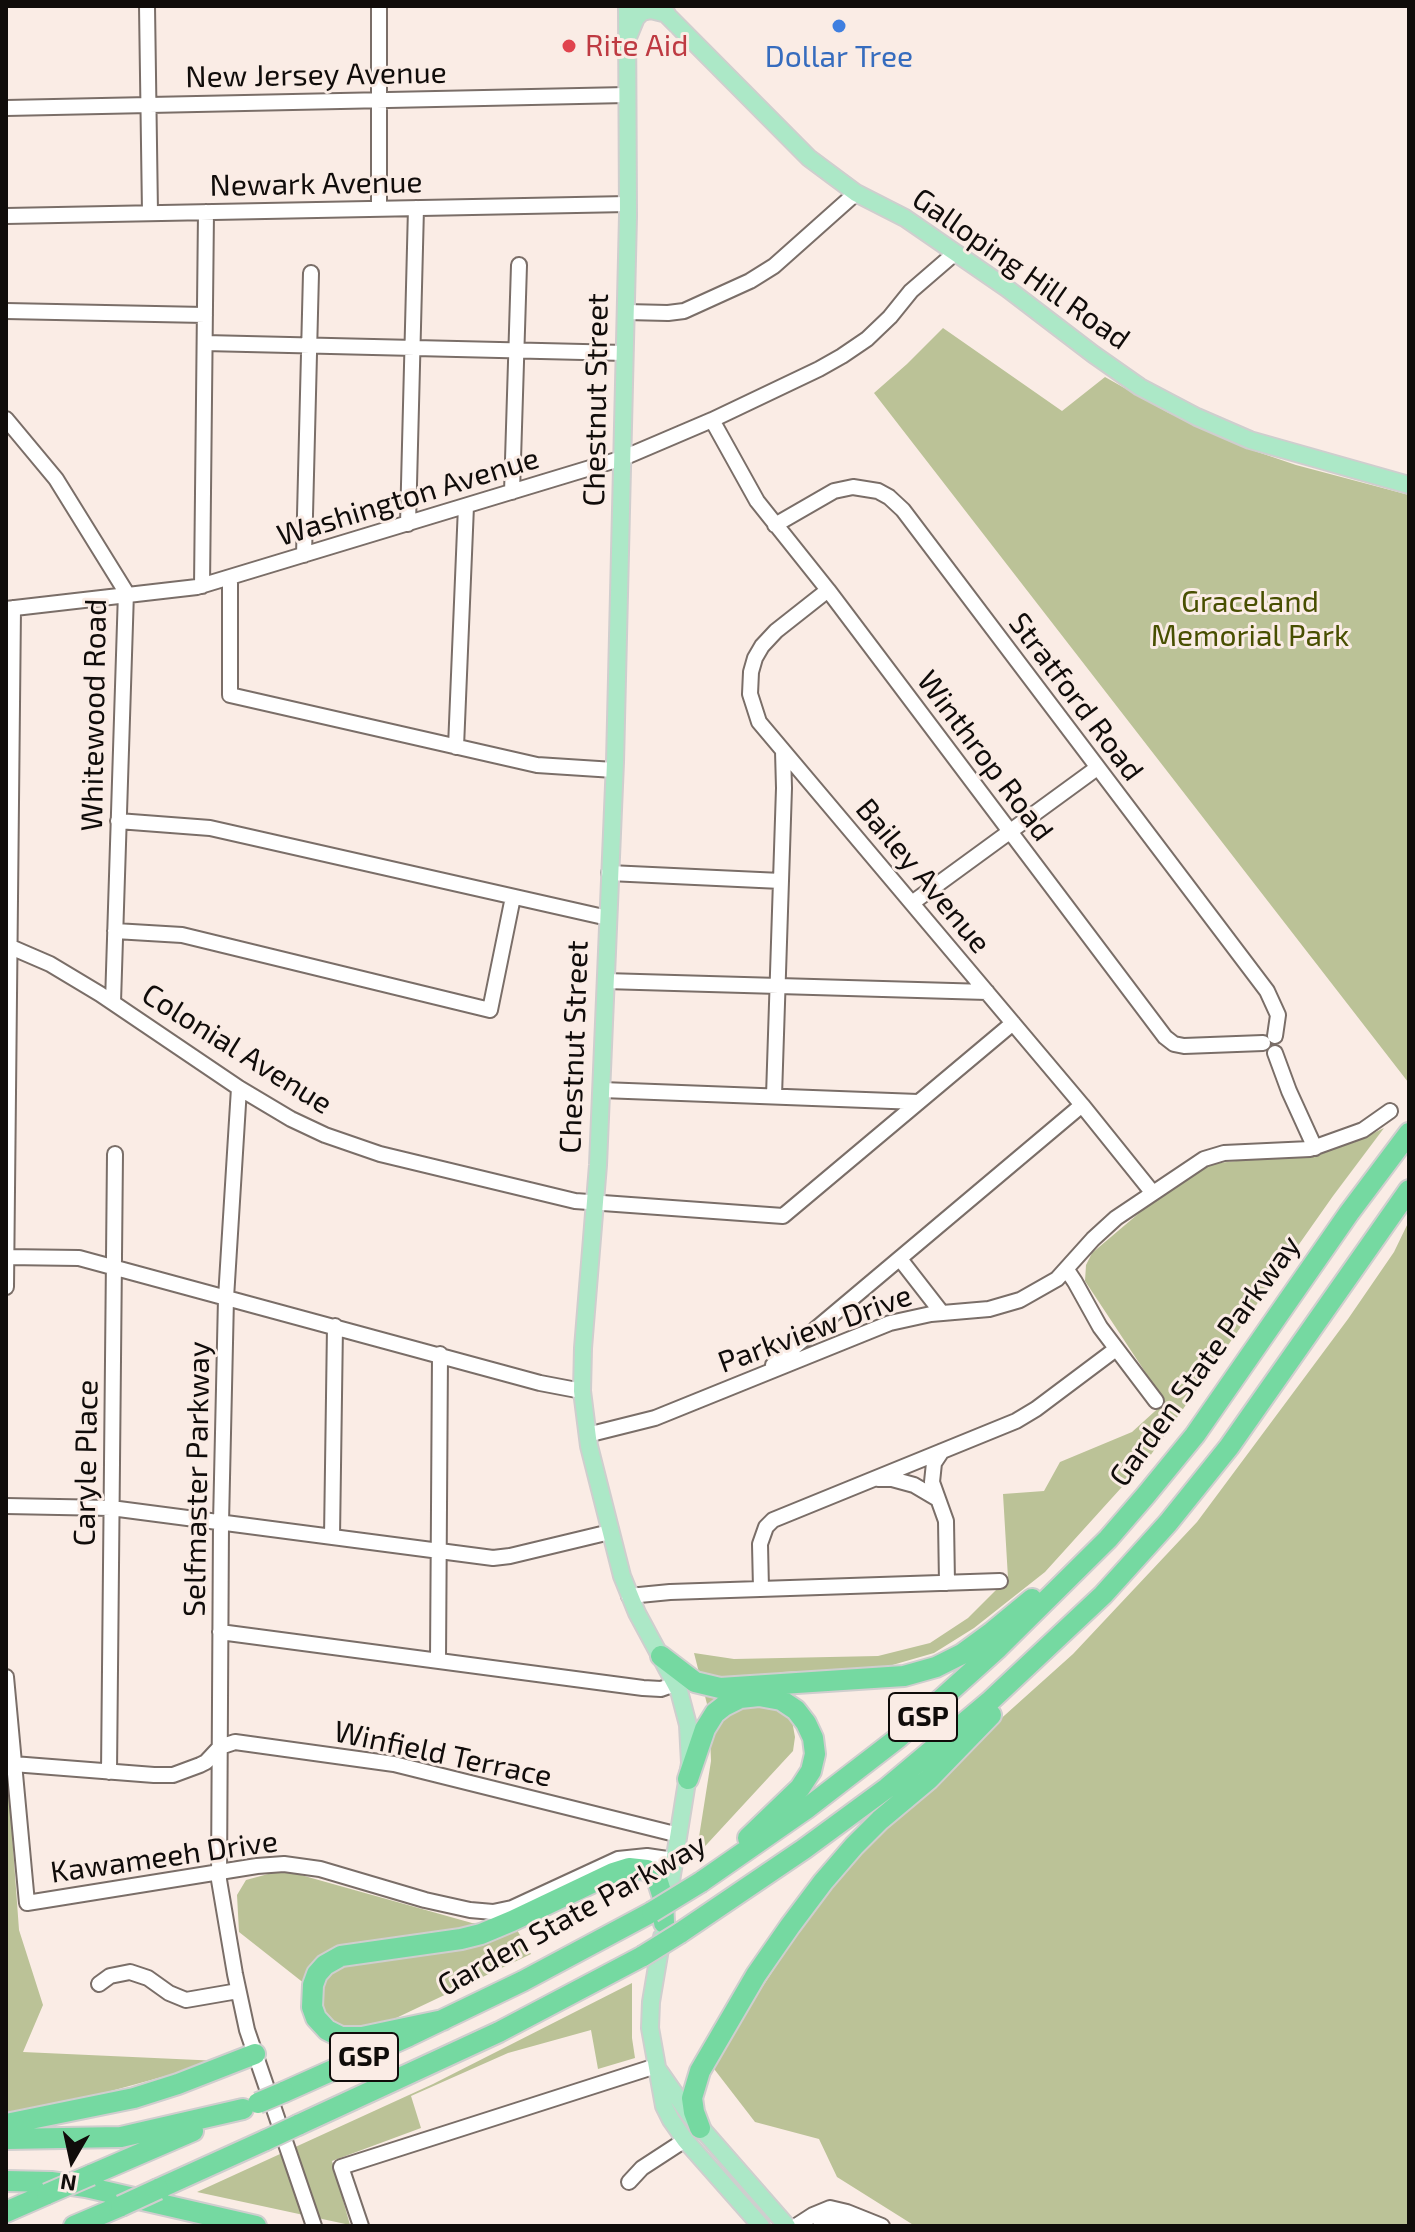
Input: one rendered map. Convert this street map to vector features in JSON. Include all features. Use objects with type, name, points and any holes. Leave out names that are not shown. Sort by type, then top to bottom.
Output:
[{"type":"highway","name":"Garden State Parkway","points":[[74,2226],[499,2032],[643,1956],[665,1923],[701,1882],[806,1809],[912,1725],[1040,1608],[1121,1524],[1201,1428],[1342,1223],[1409,1133]]},
{"type":"highway","name":"Garden State Parkway","points":[[6,2212],[284,2092],[443,2020],[567,1959],[665,1923],[812,1843],[909,1770],[996,1696],[1103,1595],[1168,1523],[1223,1454],[1409,1190]]},
{"type":"highway","points":[[661,1656],[695,1682],[720,1688],[887,1678],[918,1673],[949,1661],[983,1639],[1121,1524]]},
{"type":"highway","points":[[693,2134],[692,2098],[704,2063],[764,1963],[817,1890],[871,1829],[967,1742],[1103,1595]]},
{"type":"highway","points":[[675,1684],[708,1696],[753,1696],[781,1700],[799,1714],[813,1738],[815,1760],[800,1788],[701,1882]]},
{"type":"highway","points":[[688,1779],[701,1738],[712,1718],[729,1703],[753,1696]]},
{"type":"highway","points":[[443,2020],[362,2037],[341,2037],[323,2026],[314,2013],[314,1979],[325,1965],[341,1956],[481,1934],[629,1868],[647,1870],[657,1879],[663,1898],[665,1923]]},
{"type":"highway","points":[[6,2124],[134,2098],[255,2054]]},
{"type":"highway","points":[[6,2139],[121,2137],[250,2106]]},
{"type":"highway","points":[[6,2181],[86,2187],[256,2226]]},
{"type":"highway","points":[[85,2226],[121,2206]]},
{"type":"main road","name":"Chestnut Street","points":[[627,6],[628,204],[614,770],[602,1090],[583,1339],[582,1391],[587,1435],[629,1596],[675,1684],[688,1725],[688,1779],[650,2011],[650,2038],[656,2066],[678,2100],[693,2134],[761,2226]]},
{"type":"main road","points":[[627,40],[636,18],[642,12],[662,10]]},
{"type":"main road","name":"Galloping Hill Road","points":[[662,10],[809,158],[856,193],[905,218],[1008,289],[1140,387],[1250,440],[1409,485]]},
{"type":"main road","name":"Chestnut Street","points":[[693,2134],[787,2226]]},
{"type":"street","points":[[147,6],[150,213]]},
{"type":"street","points":[[379,6],[379,209]]},
{"type":"street","name":"New Jersey Avenue","points":[[6,108],[627,95]]},
{"type":"street","points":[[626,312],[684,311],[750,281],[774,266],[856,193]]},
{"type":"street","name":"Newark Avenue","points":[[6,216],[628,204]]},
{"type":"street","points":[[408,524],[416,208]]},
{"type":"street","points":[[202,586],[206,212]]},
{"type":"street","name":"Washington Avenue","points":[[10,608],[202,586],[623,458],[712,420],[842,356],[867,339],[911,291],[955,253]]},
{"type":"street","points":[[512,492],[519,265]]},
{"type":"street","points":[[304,555],[311,273]]},
{"type":"street","points":[[6,311],[205,315]]},
{"type":"street","points":[[205,343],[625,353]]},
{"type":"street","name":"Whitewood Road","points":[[6,419],[56,479],[126,595],[113,1002]]},
{"type":"street","name":"Winthrop Road","points":[[712,420],[757,501],[1170,1041],[1184,1046],[1269,1040]]},
{"type":"street","name":"Stratford Road","points":[[775,525],[840,489],[878,491],[903,510],[1271,997],[1278,1015],[1269,1040],[1279,1040],[1280,1046],[1275,1053],[1315,1148]]},
{"type":"street","points":[[456,747],[466,506]]},
{"type":"street","points":[[230,578],[230,695],[537,765],[614,770]]},
{"type":"street","name":"Bailey Avenue","points":[[828,590],[767,640],[753,665],[749,687],[753,709],[763,728],[1152,1192]]},
{"type":"street","points":[[6,1287],[10,608]]},
{"type":"street","points":[[774,1096],[783,751]]},
{"type":"street","points":[[912,903],[1097,768]]},
{"type":"street","points":[[118,821],[210,828],[608,918]]},
{"type":"street","points":[[609,873],[781,881]]},
{"type":"street","points":[[115,931],[182,935],[490,1010],[513,897]]},
{"type":"street","name":"Colonial Avenue","points":[[8,946],[50,964],[113,1002],[239,1088],[302,1125],[380,1154],[575,1201],[783,1216],[918,1102]]},
{"type":"street","points":[[605,981],[987,992]]},
{"type":"street","points":[[602,1090],[918,1102],[1013,1023]]},
{"type":"street","name":"Selfmaster Parkway","points":[[239,1088],[226,1298],[219,1872],[238,1991],[255,2054],[314,2226]]},
{"type":"street","points":[[761,1374],[1082,1105]]},
{"type":"street","name":"Parkview Drive","points":[[587,1435],[648,1421],[879,1327],[910,1318],[981,1311],[1013,1303],[1043,1289],[1067,1270],[1100,1232],[1195,1164],[1218,1154],[1315,1148],[1363,1130],[1390,1111]]},
{"type":"street","name":"Caryle Place","points":[[109,1772],[115,1154]]},
{"type":"street","points":[[6,1257],[75,1257],[540,1383],[582,1391]]},
{"type":"street","points":[[900,1259],[942,1313]]},
{"type":"street","points":[[1067,1270],[1100,1327],[1156,1401]]},
{"type":"street","points":[[332,1537],[335,1326]]},
{"type":"street","points":[[761,1589],[760,1544],[770,1523],[784,1513],[1024,1417],[1116,1349]]},
{"type":"street","points":[[438,1660],[440,1354]]},
{"type":"street","points":[[942,1451],[932,1469],[932,1482],[946,1521],[947,1583]]},
{"type":"street","points":[[867,1480],[907,1483],[937,1499]]},
{"type":"street","points":[[6,1506],[111,1508],[499,1558],[610,1532]]},
{"type":"street","points":[[629,1596],[1000,1581]]},
{"type":"street","points":[[220,1632],[643,1688],[661,1689],[675,1684]]},
{"type":"street","points":[[6,1677],[13,1764],[173,1775],[206,1762],[220,1747]]},
{"type":"street","name":"Winfield Terrace","points":[[220,1747],[235,1742],[394,1764],[679,1835]]},
{"type":"street","name":"Kawameeh Drive","points":[[13,1764],[27,1903],[274,1864],[311,1867],[425,1900],[478,1912],[493,1912],[518,1906],[618,1859],[641,1856],[674,1860]]},
{"type":"street","points":[[99,1984],[110,1976],[130,1972],[148,1978],[169,1993],[186,2000],[238,1991]]},
{"type":"street","points":[[361,2226],[341,2167],[656,2066]]},
{"type":"street","points":[[629,2182],[642,2168],[693,2134]]},
{"type":"street","points":[[796,2226],[830,2208],[878,2225]]},
{"type":"street","points":[[820,2226],[849,2218],[878,2225]]},
{"type":"green space","name":"Graceland Memorial Park","points":[[943,328],[1062,411],[1105,377],[1167,412],[1246,448],[1296,465],[1409,495],[1408,1082],[874,393]]},
{"type":"green space","points":[[1384,1128],[1150,1456],[1045,1572],[974,1628],[934,1653],[882,1668],[783,1672],[795,1737],[793,1751],[696,1856],[711,1761],[709,1712],[694,1653],[734,1659],[878,1656],[930,1643],[968,1618],[1008,1578],[1003,1494],[1044,1491],[1060,1462],[1132,1432],[1165,1402],[1085,1281],[1086,1265],[1092,1253],[1151,1203],[1209,1164],[1318,1152],[1355,1142]]},
{"type":"green space","points":[[1409,1221],[1409,2226],[915,2226],[837,2177],[819,2139],[755,2122],[711,2065],[834,1878],[976,1741],[1073,1654],[1197,1522],[1348,1319],[1394,1252]]},
{"type":"green space","points":[[6,1751],[19,1930],[43,2005],[23,2052],[220,2061],[82,2099],[6,2114]]},
{"type":"green space","points":[[283,1870],[472,1923],[513,1923],[531,1954],[375,2028],[355,2030],[337,2024],[305,1984],[239,1932],[237,1895],[246,1880]]},
{"type":"green space","points":[[632,1983],[635,2058],[598,2069],[591,2030],[508,2053],[411,2096],[421,2128],[332,2161],[350,2225],[197,2192],[433,2084]]},
{"type":"place","name":"Dollar Tree","points":[[839,26]]},
{"type":"place","name":"Rite Aid","points":[[569,46]]}]
